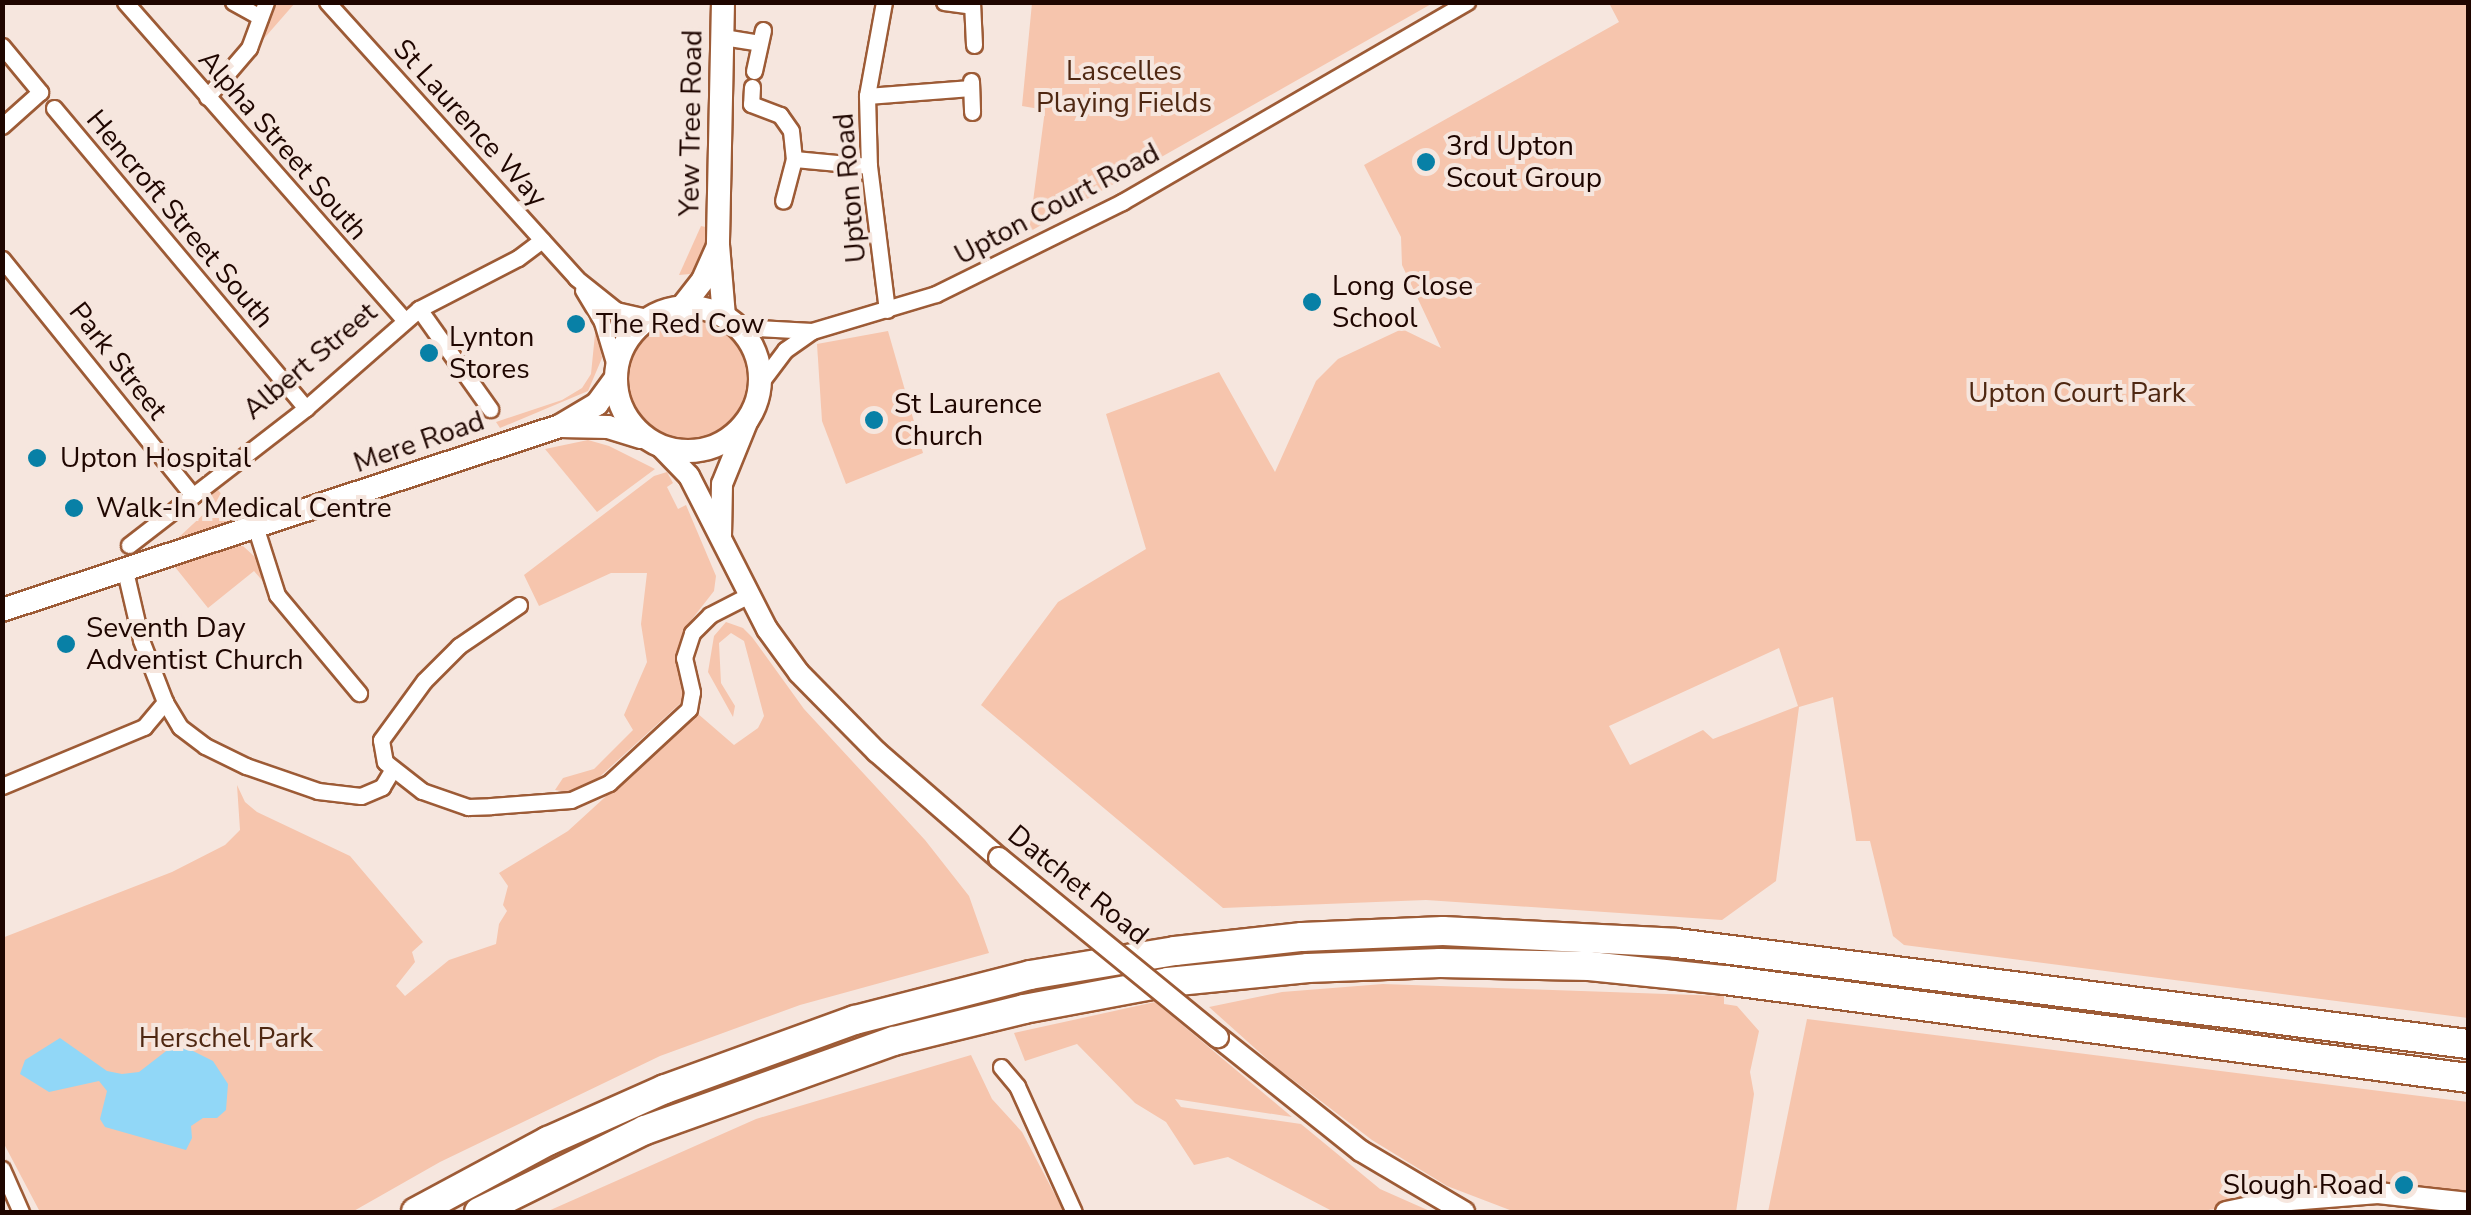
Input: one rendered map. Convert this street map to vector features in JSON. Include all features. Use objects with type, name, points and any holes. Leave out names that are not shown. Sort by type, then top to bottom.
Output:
[{"type":"highway","points":[[416,1212],[534,1148],[649,1096],[855,1020],[1030,975],[1175,950],[1302,937],[1443,930],[1676,943],[2468,1044]]},
{"type":"highway","points":[[479,1212],[645,1130],[894,1041],[1024,1009],[1168,982],[1308,968],[1440,963],[1589,966],[1742,982],[2468,1078]]},
{"type":"main road","name":"Yew Tree Road","points":[[723,2],[718,245],[731,322]]},
{"type":"main road","name":"Yew Tree Road","points":[[682,307],[703,280],[718,245]]},
{"type":"main road","points":[[682,307],[731,322],[758,361],[760,382],[748,420],[717,446],[699,451],[653,442],[608,427],[560,426],[598,404],[616,374],[622,349],[650,318],[682,307]]},
{"type":"main road","points":[[616,374],[623,412],[653,442]]},
{"type":"main road","name":"Datchet Road","points":[[721,538],[722,484],[748,420]]},
{"type":"main road","name":"Mere Road","points":[[125,571],[560,426]]},
{"type":"main road","name":"Datchet Road","points":[[653,442],[688,476],[782,651],[816,691],[912,784],[1218,1038],[1361,1151],[1464,1212]]},
{"type":"main road","points":[[2,610],[125,571]]},
{"type":"main road","points":[[2226,1212],[2278,1200],[2378,1193],[2468,1203]]},
{"type":"street","name":"Alpha Street South","points":[[124,2],[404,320]]},
{"type":"street","points":[[207,96],[249,48],[263,10],[234,2]]},
{"type":"street","name":"St Laurence Way","points":[[326,2],[576,278],[616,310],[635,318],[650,318]]},
{"type":"street","name":"Upton Road","points":[[884,2],[867,96],[869,166],[887,310]]},
{"type":"street","points":[[944,2],[972,4],[974,44]]},
{"type":"street","name":"Upton Court Road","points":[[760,382],[785,350],[812,331],[887,310],[998,266],[1122,202],[1467,2]]},
{"type":"street","points":[[723,36],[762,36],[751,104],[780,115],[791,131],[794,160],[783,200]]},
{"type":"street","points":[[2,46],[40,92],[2,126]]},
{"type":"street","points":[[867,96],[971,84],[972,112]]},
{"type":"street","name":"Hencroft Street South","points":[[54,108],[306,408]]},
{"type":"street","points":[[794,160],[869,166]]},
{"type":"street","name":"Albert Street","points":[[129,545],[306,408],[418,309],[518,258],[542,240]]},
{"type":"street","name":"Park Street","points":[[2,259],[193,496]]},
{"type":"street","name":"St Laurence Way","points":[[576,278],[602,322],[616,374]]},
{"type":"street","points":[[418,309],[490,409]]},
{"type":"street","name":"Upton Court Road","points":[[731,322],[812,331]]},
{"type":"street","points":[[256,529],[276,595],[359,693]]},
{"type":"street","points":[[125,571],[141,640],[164,702],[180,726],[205,746],[246,766],[318,792],[361,796],[382,787],[393,769]]},
{"type":"street","points":[[519,606],[459,646],[424,681],[381,740],[385,762],[422,791],[468,808],[589,796],[610,784],[689,709],[692,692],[684,658],[692,633],[710,615],[749,595]]},
{"type":"street","points":[[2,786],[144,727],[164,702]]},
{"type":"street","points":[[1001,1067],[1017,1086],[1074,1212]]},
{"type":"street","points":[[2,1169],[21,1212]]},
{"type":"green space","name":"Lascelles Playing Fields","points":[[1032,2],[1433,3],[1029,232],[1045,110],[1022,106]]},
{"type":"green space","points":[[275,3],[295,3],[260,43]]},
{"type":"green space","name":"Upton Court Park","points":[[1609,3],[2468,3],[2468,1018],[1904,945],[1893,936],[1870,841],[1856,841],[1833,697],[1799,707],[1776,881],[1722,920],[1426,900],[1223,908],[981,705],[1058,602],[1146,549],[1106,414],[1219,372],[1275,472],[1316,381],[1338,359],[1402,329],[1441,348],[1402,265],[1401,237],[1364,165],[1619,22]],"holes":[[[1779,648],[1798,706],[1713,739],[1703,730],[1630,765],[1609,726]]]},
{"type":"green space","points":[[701,226],[710,228],[702,258],[690,274],[679,275]]},
{"type":"green space","points":[[689,318],[713,323],[733,336],[746,356],[751,380],[746,404],[733,424],[713,437],[689,442],[665,437],[645,424],[632,404],[627,380],[632,356],[645,336],[665,323]]},
{"type":"green space","points":[[596,324],[602,358],[588,391],[500,428],[496,422],[562,400],[582,388],[591,374]]},
{"type":"green space","points":[[888,331],[923,453],[846,484],[822,421],[817,344]]},
{"type":"green space","points":[[588,440],[655,469],[597,512],[545,449]]},
{"type":"green space","points":[[667,472],[673,483],[667,487],[678,509],[686,505],[716,576],[714,591],[689,623],[680,654],[685,699],[581,794],[555,790],[563,778],[594,769],[633,730],[624,715],[647,662],[641,624],[647,573],[611,573],[539,606],[524,575],[654,476]]},
{"type":"green space","points":[[218,490],[242,518],[178,538],[207,511],[209,497]]},
{"type":"green space","points":[[243,546],[255,557],[261,555],[273,593],[254,571],[208,608],[175,567]]},
{"type":"green space","name":"Herschel Park","points":[[726,622],[743,628],[752,637],[804,709],[925,840],[969,896],[989,953],[800,1005],[660,1056],[440,1162],[352,1212],[40,1212],[3,1142],[2,938],[172,872],[225,845],[240,830],[237,785],[245,802],[257,812],[350,856],[423,942],[412,952],[415,962],[396,986],[405,996],[449,960],[496,944],[499,924],[507,911],[503,905],[508,886],[499,873],[568,831],[697,713],[734,745],[758,728],[764,716],[744,641],[731,633],[719,643],[721,683],[735,706],[733,717],[708,672],[714,636]]},
{"type":"green space","points":[[1383,984],[1724,996],[1724,1004],[1737,1006],[1759,1031],[1750,1072],[1754,1094],[1736,1212],[1515,1212],[1447,1186],[1372,1140],[1276,1067],[1209,1007],[1282,992]]},
{"type":"green space","points":[[1155,1002],[1292,1117],[1175,1099],[1181,1107],[1301,1124],[1380,1189],[1432,1212],[1334,1212],[1228,1157],[1194,1165],[1166,1122],[1135,1103],[1077,1044],[1025,1061],[1014,1033]]},
{"type":"green space","points":[[1807,1019],[2468,1102],[2468,1192],[2380,1182],[2196,1212],[1768,1212]]},
{"type":"green space","points":[[971,1055],[992,1099],[1022,1132],[1064,1212],[546,1212],[756,1119]]},
{"type":"water","points":[[60,1038],[107,1071],[122,1074],[139,1072],[170,1048],[189,1049],[213,1061],[228,1084],[226,1110],[217,1118],[203,1118],[191,1126],[192,1138],[186,1150],[105,1127],[100,1119],[107,1091],[99,1081],[49,1092],[20,1074],[25,1060]]},
{"type":"place","name":"3rd Upton Scout Group","points":[[1426,162]]},
{"type":"place","name":"Long Close School","points":[[1312,302]]},
{"type":"place","name":"The Red Cow","points":[[576,324]]},
{"type":"place","name":"Lynton Stores","points":[[429,353]]},
{"type":"place","name":"St Laurence Church","points":[[874,420]]},
{"type":"place","name":"Upton Hospital","points":[[37,458]]},
{"type":"place","name":"Walk-In Medical Centre","points":[[74,508]]},
{"type":"place","name":"Seventh Day Adventist Church","points":[[66,644]]},
{"type":"place","name":"Slough Road","points":[[2404,1185]]}]
